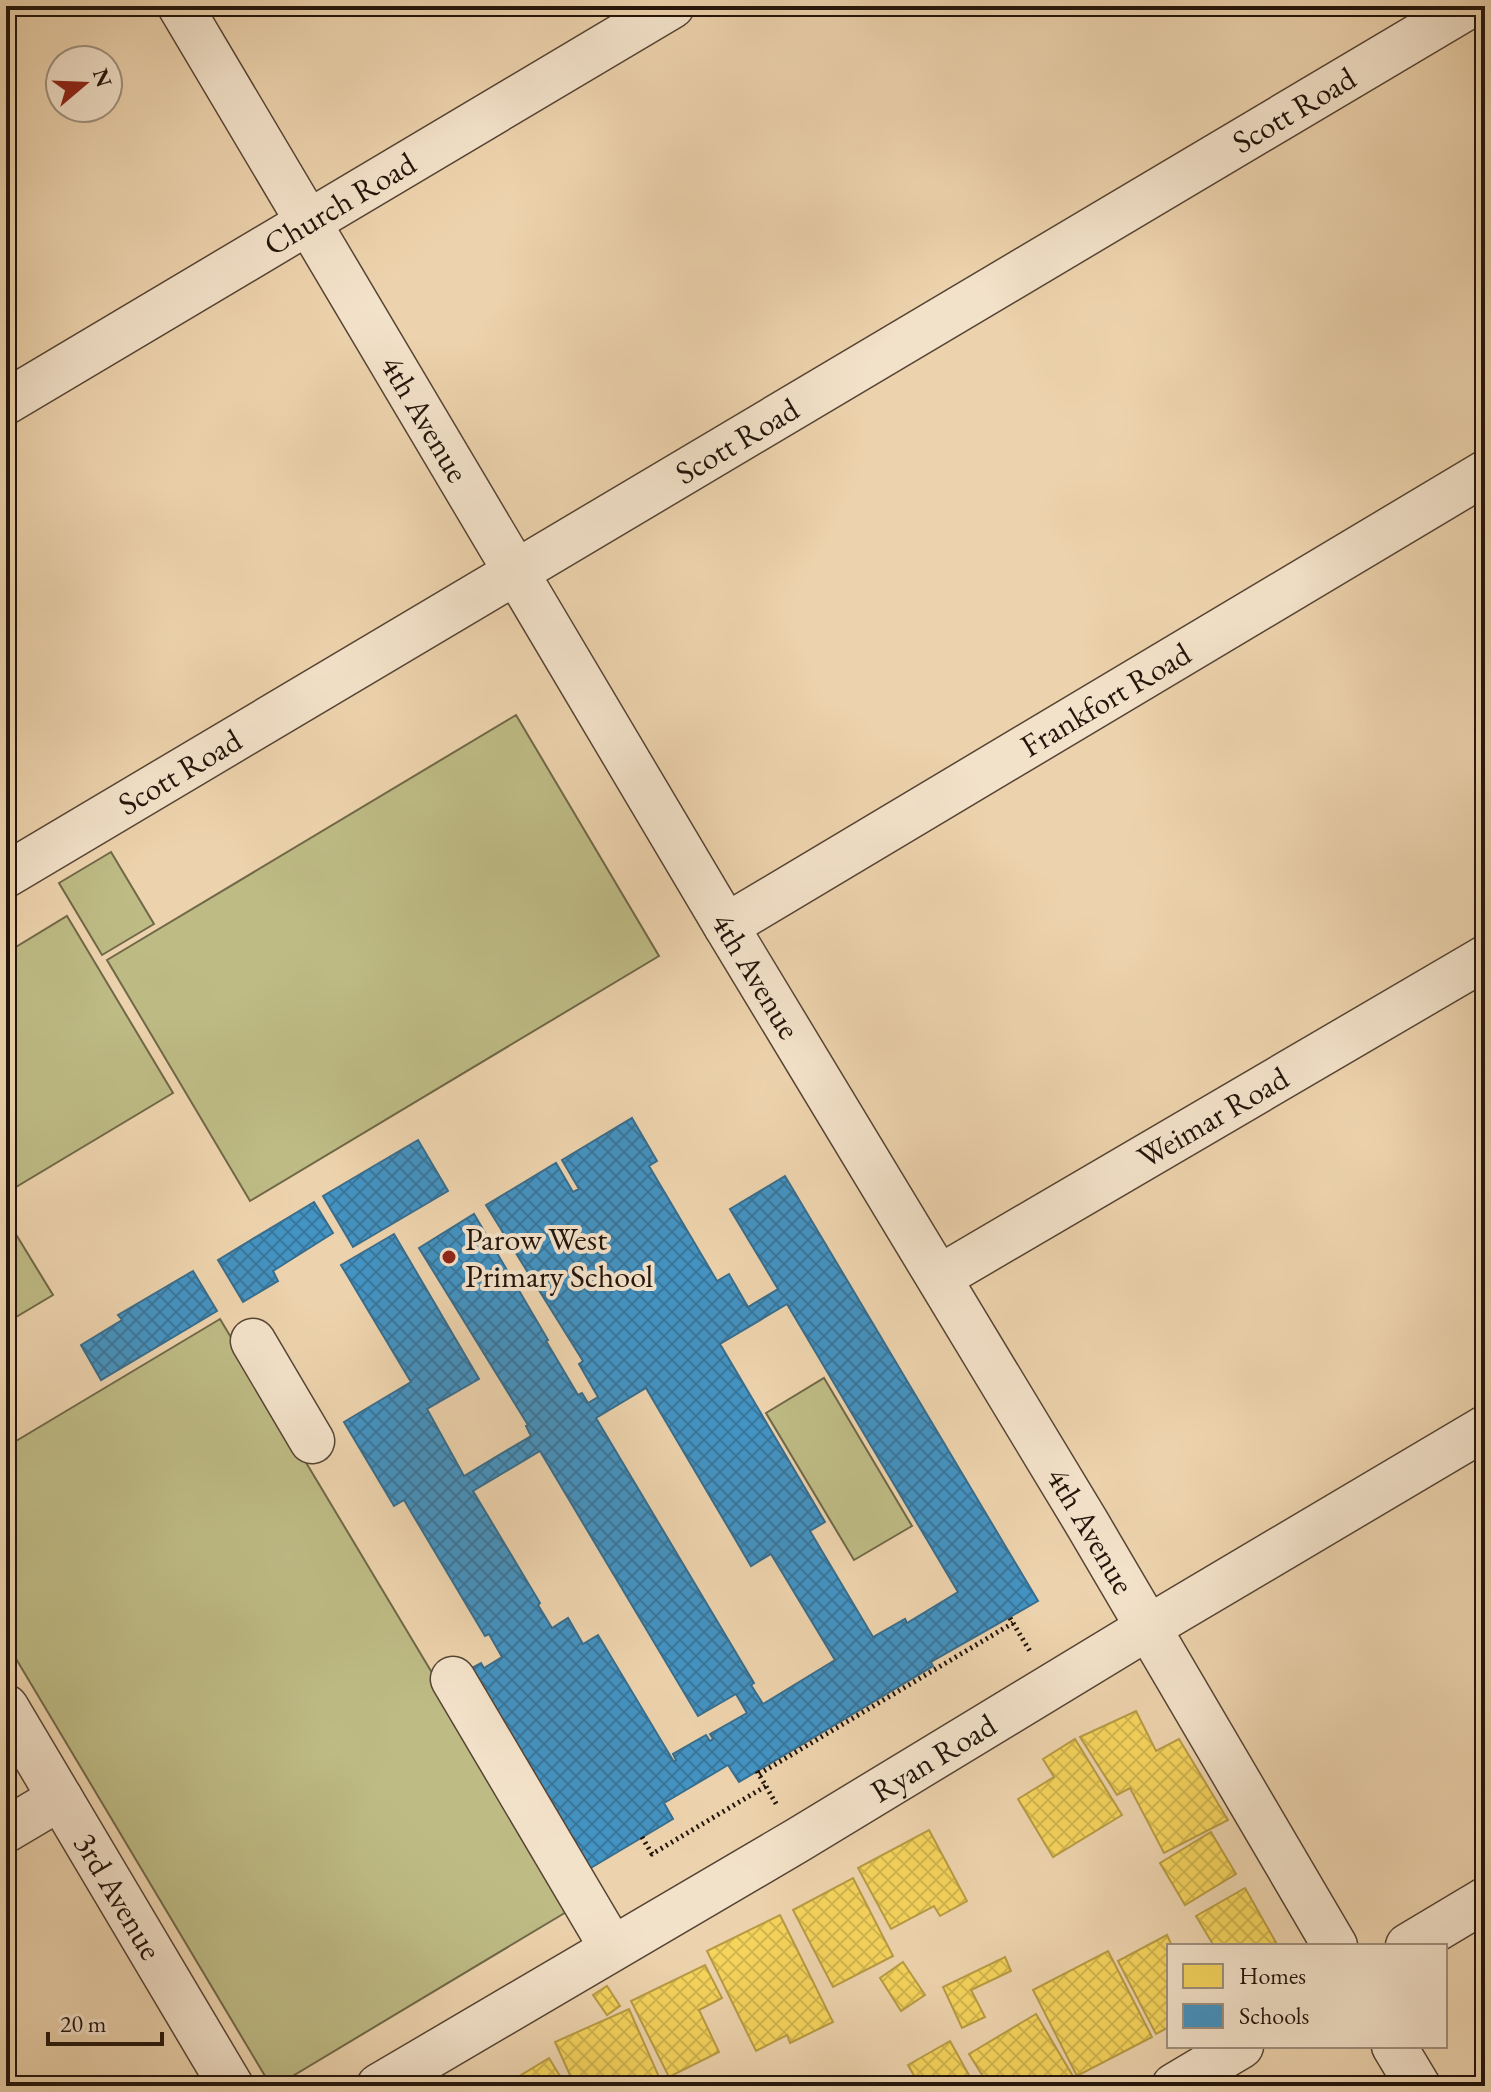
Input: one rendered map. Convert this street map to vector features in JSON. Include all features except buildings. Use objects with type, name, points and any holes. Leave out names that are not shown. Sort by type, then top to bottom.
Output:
[{"type":"street","name":"4th Avenue","points":[[180,6],[726,926],[1149,1627],[1334,1944]]},
{"type":"street","name":"Church Road","points":[[6,402],[672,6]]},
{"type":"street","name":"Scott Road","points":[[6,875],[1469,6]]},
{"type":"street","name":"Frankfort Road","points":[[726,926],[1485,473]]},
{"type":"street","name":"Weimar Road","points":[[940,1277],[1485,958]]},
{"type":"street","points":[[253,1341],[312,1441]]},
{"type":"street","name":"Ryan Road","points":[[379,2086],[864,1801],[1149,1627],[1485,1428]]},
{"type":"street","points":[[453,1679],[612,1948]]},
{"type":"street","name":"3rd Avenue","points":[[6,1707],[231,2086]]},
{"type":"street","points":[[6,1830],[60,1798]]},
{"type":"street","points":[[1411,1944],[1485,1900]]},
{"type":"street","points":[[1174,2086],[1238,2048]]},
{"type":"street","points":[[1395,2048],[1418,2086]]},
{"type":"path","points":[[785,1818],[758,1773],[1012,1620],[1033,1656]]},
{"type":"path","points":[[642,1837],[652,1854],[766,1786]]},
{"type":"shaded area","points":[[516,715],[659,956],[250,1201],[107,960]]},
{"type":"shaded area","points":[[111,852],[154,924],[102,955],[59,883]]},
{"type":"shaded area","points":[[67,916],[173,1093],[6,1193],[6,953]]},
{"type":"shaded area","points":[[6,1218],[53,1295],[6,1323]]},
{"type":"shaded area","points":[[220,1319],[573,1908],[276,2086],[271,2086],[6,1642],[6,1447]]},
{"type":"shaded area","points":[[824,1378],[912,1526],[854,1560],[766,1413]]},
{"type":"place","name":"Parow West Primary School","points":[[449,1257]]}]
